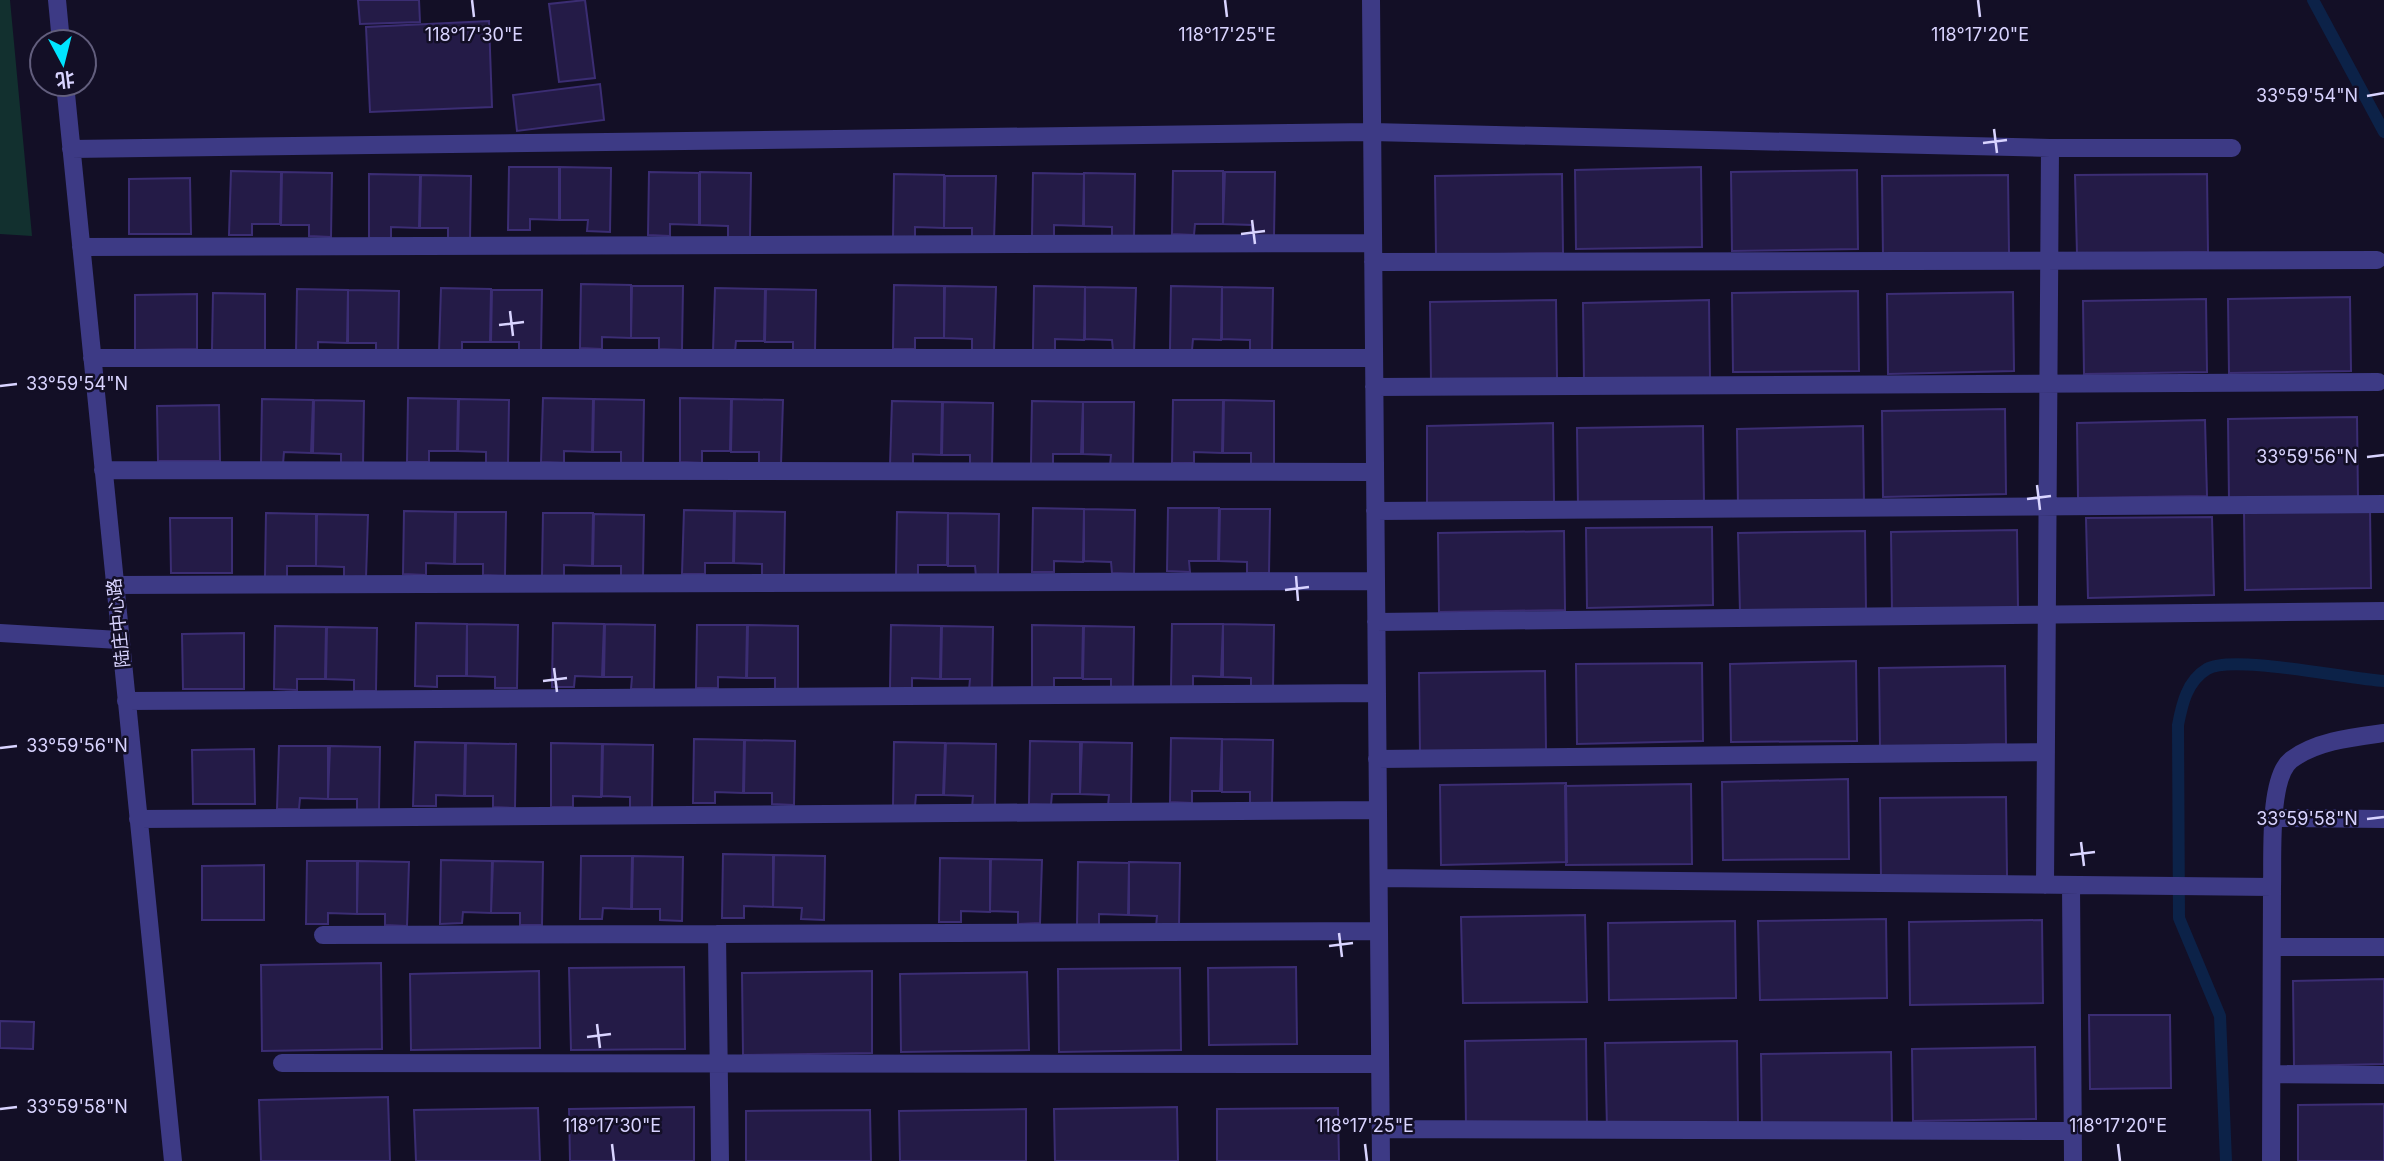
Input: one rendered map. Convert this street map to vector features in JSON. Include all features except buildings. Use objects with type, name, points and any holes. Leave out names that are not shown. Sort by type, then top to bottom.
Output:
[{"type":"street","points":[[57,0],[60,28]]},
{"type":"street","points":[[1371,0],[1381,1161]]},
{"type":"street","name":"陆庄中心路","points":[[66,98],[173,1161]]},
{"type":"street","points":[[71,149],[1372,132],[2050,148],[2232,148]]},
{"type":"street","points":[[2045,885],[2050,148]]},
{"type":"street","points":[[81,247],[2376,260]]},
{"type":"street","points":[[92,358],[1374,358]]},
{"type":"street","points":[[1374,387],[2378,382]]},
{"type":"street","points":[[103,470],[1375,472]]},
{"type":"street","points":[[1375,511],[2384,503]]},
{"type":"street","points":[[114,585],[1376,581]]},
{"type":"street","points":[[1376,622],[2047,612],[2384,611]]},
{"type":"street","points":[[0,633],[119,640]]},
{"type":"street","points":[[125,701],[1377,693]]},
{"type":"street","points":[[2271,1161],[2276,791],[2289,762],[2311,750],[2346,738],[2384,733]]},
{"type":"street","points":[[1377,759],[2046,752]]},
{"type":"street","points":[[138,819],[1378,810]]},
{"type":"street","points":[[2275,818],[2384,819]]},
{"type":"street","points":[[1378,878],[2273,887]]},
{"type":"street","points":[[2071,885],[2073,1161]]},
{"type":"street","points":[[323,935],[1379,931]]},
{"type":"street","points":[[718,934],[720,1161]]},
{"type":"street","points":[[2272,947],[2384,947]]},
{"type":"street","points":[[282,1063],[1380,1064]]},
{"type":"street","points":[[2272,1074],[2384,1075]]},
{"type":"street","points":[[1381,1129],[2073,1131]]},
{"type":"green space","points":[[0,0],[10,0],[32,236],[0,234]]},
{"type":"waterway","points":[[2313,0],[2384,132]]},
{"type":"waterway","points":[[2226,1161],[2220,1016],[2179,918],[2178,725],[2184,701],[2190,686],[2200,674],[2220,665],[2264,666],[2384,681]]}]
